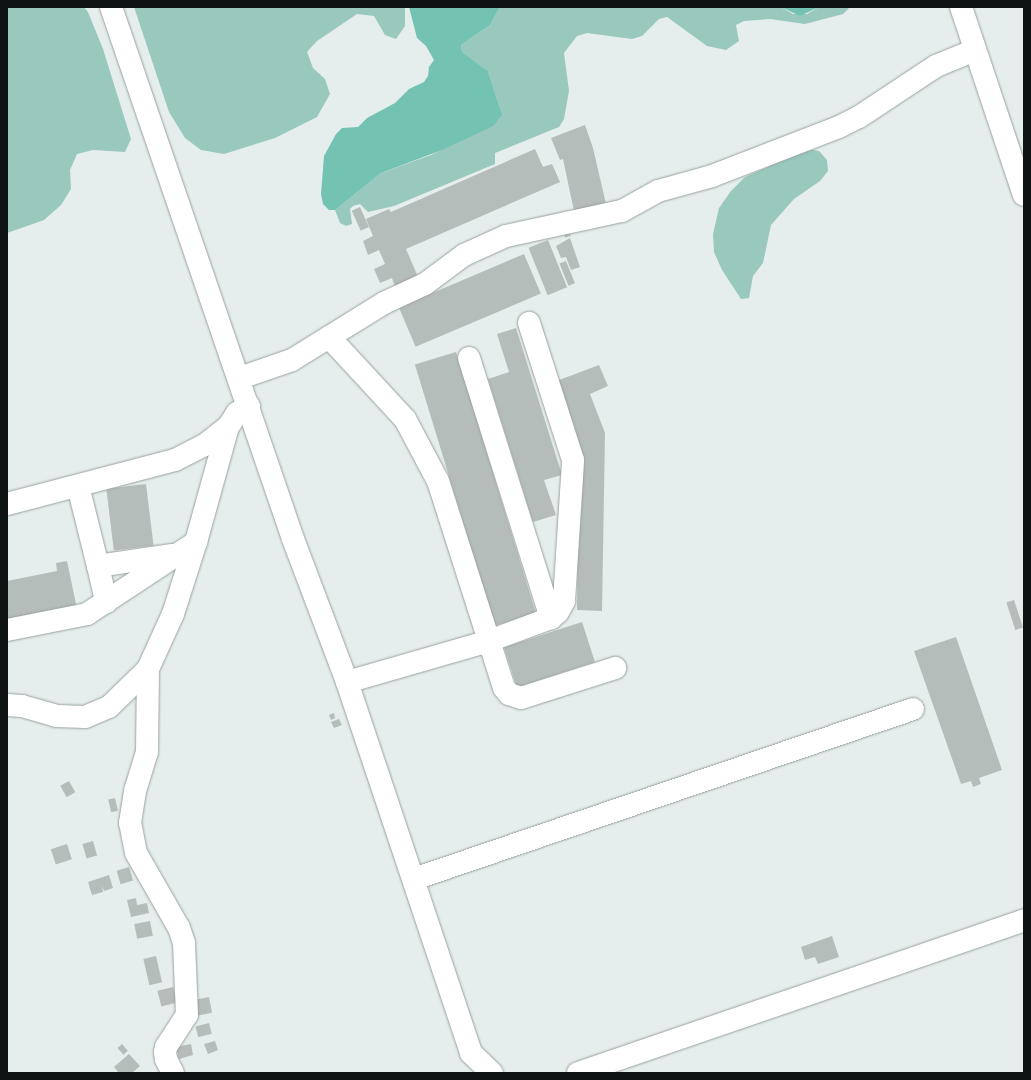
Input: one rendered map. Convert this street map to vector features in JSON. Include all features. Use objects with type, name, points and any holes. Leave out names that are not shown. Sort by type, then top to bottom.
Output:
[{"type":"lane","points":[[111,7],[240,378],[293,539],[347,682],[471,1053],[492,1073]]},
{"type":"lane","points":[[960,7],[1024,195]]},
{"type":"lane","points":[[240,378],[279,367],[384,303],[425,284],[464,255],[506,236],[622,211],[658,191],[712,176],[787,147],[859,117],[936,66],[975,50]]},
{"type":"lane","points":[[347,682],[489,640],[551,618],[558,612],[564,601],[567,586],[573,460],[529,323]]},
{"type":"lane","points":[[329,337],[405,419],[435,474],[504,688],[514,697],[521,698],[615,668]]},
{"type":"lane","points":[[469,358],[551,618]]},
{"type":"lane","points":[[7,705],[22,706],[56,716],[90,715],[109,707],[148,669],[173,614],[188,548],[228,427],[236,413],[249,406]]},
{"type":"lane","points":[[7,504],[175,460],[206,444],[228,427]]},
{"type":"lane","points":[[78,486],[106,602]]},
{"type":"lane","points":[[98,566],[188,548]]},
{"type":"lane","points":[[7,630],[81,616],[106,602],[188,548]]},
{"type":"lane","points":[[148,669],[147,752],[135,791],[130,823],[136,853],[179,928],[184,943],[187,1015],[166,1047],[165,1052],[166,1059],[173,1073]]},
{"type":"lane","points":[[414,879],[913,709]]},
{"type":"lane","points":[[578,1073],[1024,920]]},
{"type":"shaded area","points":[[7,7],[84,7],[88,12],[103,49],[131,139],[125,152],[93,150],[77,154],[70,170],[71,189],[61,205],[44,220],[7,233]]},
{"type":"shaded area","points":[[134,7],[405,7],[405,26],[396,39],[385,35],[374,16],[357,14],[317,41],[307,52],[313,68],[325,79],[330,94],[317,117],[275,138],[224,154],[201,150],[185,138],[169,112]]},
{"type":"shaded area","points":[[409,7],[500,7],[490,25],[461,45],[462,52],[488,71],[502,115],[493,126],[442,150],[381,173],[335,210],[329,210],[323,204],[321,194],[324,156],[336,134],[342,128],[358,127],[367,118],[395,103],[409,89],[424,82],[428,76],[429,67],[434,60],[426,46],[417,38]]},
{"type":"shaded area","points":[[500,7],[781,7],[793,14],[807,14],[819,7],[850,7],[843,14],[805,24],[770,19],[744,21],[736,25],[739,41],[726,50],[707,46],[667,17],[659,19],[642,36],[632,39],[587,33],[577,36],[564,53],[569,91],[564,119],[559,127],[495,153],[495,164],[394,206],[368,212],[360,204],[353,206],[350,209],[352,224],[346,226],[340,223],[335,210],[381,173],[431,155],[480,131],[499,106],[488,71],[462,52],[461,45],[490,25]]},
{"type":"shaded area","points":[[781,7],[819,7],[800,16]]},
{"type":"shaded area","points":[[809,149],[819,151],[827,160],[828,171],[820,181],[794,199],[771,225],[763,263],[753,276],[749,298],[741,299],[722,270],[714,252],[713,234],[719,208],[731,191],[745,177]]},
{"type":"building","points":[[585,125],[593,148],[606,204],[574,211],[563,159],[560,160],[551,138]]},
{"type":"building","points":[[535,149],[543,167],[552,164],[560,182],[406,249],[418,277],[395,287],[392,278],[380,283],[374,269],[385,264],[379,250],[368,255],[363,241],[373,236],[366,219],[389,209],[391,212]]},
{"type":"building","points":[[360,207],[369,227],[361,231],[352,211]]},
{"type":"building","points":[[569,230],[571,236],[565,238],[563,232]]},
{"type":"building","points":[[570,238],[580,267],[571,270],[566,257],[561,258],[556,246]]},
{"type":"building","points":[[548,240],[567,287],[548,295],[529,248]]},
{"type":"building","points":[[524,254],[541,294],[416,347],[399,307]]},
{"type":"building","points":[[566,261],[575,283],[569,286],[560,264]]},
{"type":"building","points":[[516,328],[562,475],[544,480],[556,515],[533,522],[488,379],[509,372],[497,334]]},
{"type":"building","points":[[456,352],[536,613],[495,626],[415,365]]},
{"type":"building","points":[[599,365],[608,386],[590,394],[605,433],[602,611],[577,610],[579,453],[554,382]]},
{"type":"building","points":[[146,484],[154,546],[114,550],[106,489]]},
{"type":"building","points":[[67,561],[77,609],[7,623],[7,581],[57,571],[56,563]]},
{"type":"building","points":[[1014,600],[1023,628],[1015,630],[1006,602]]},
{"type":"building","points":[[582,622],[595,662],[517,687],[504,647]]},
{"type":"building","points":[[956,637],[1002,770],[979,778],[981,784],[973,787],[971,781],[961,784],[914,651]]},
{"type":"building","points":[[334,713],[335,718],[331,720],[329,715]]},
{"type":"building","points":[[339,719],[342,725],[334,728],[331,722]]},
{"type":"building","points":[[69,781],[75,792],[67,797],[60,786]]},
{"type":"building","points":[[115,798],[118,811],[111,812],[108,800]]},
{"type":"building","points":[[93,841],[97,855],[87,858],[82,844]]},
{"type":"building","points":[[67,844],[72,859],[56,864],[51,849]]},
{"type":"building","points":[[129,867],[133,880],[121,884],[117,871]]},
{"type":"building","points":[[109,875],[113,888],[104,891],[102,886],[103,892],[92,895],[88,882]]},
{"type":"building","points":[[136,898],[137,905],[147,903],[149,913],[131,917],[127,900]]},
{"type":"building","points":[[150,921],[153,936],[137,939],[134,924]]},
{"type":"building","points":[[832,936],[839,957],[818,964],[815,957],[805,960],[801,947]]},
{"type":"building","points":[[156,956],[162,982],[149,985],[143,959]]},
{"type":"building","points":[[173,987],[177,1003],[161,1006],[157,991]]},
{"type":"building","points":[[209,997],[212,1013],[198,1015],[195,1000]]},
{"type":"building","points":[[209,1023],[212,1034],[198,1037],[195,1027]]},
{"type":"building","points":[[215,1041],[218,1050],[208,1054],[204,1044]]},
{"type":"building","points":[[122,1044],[128,1051],[123,1055],[117,1048]]},
{"type":"building","points":[[191,1044],[193,1055],[179,1059],[176,1047]]},
{"type":"building","points":[[129,1054],[140,1066],[132,1073],[119,1073],[114,1067]]}]
